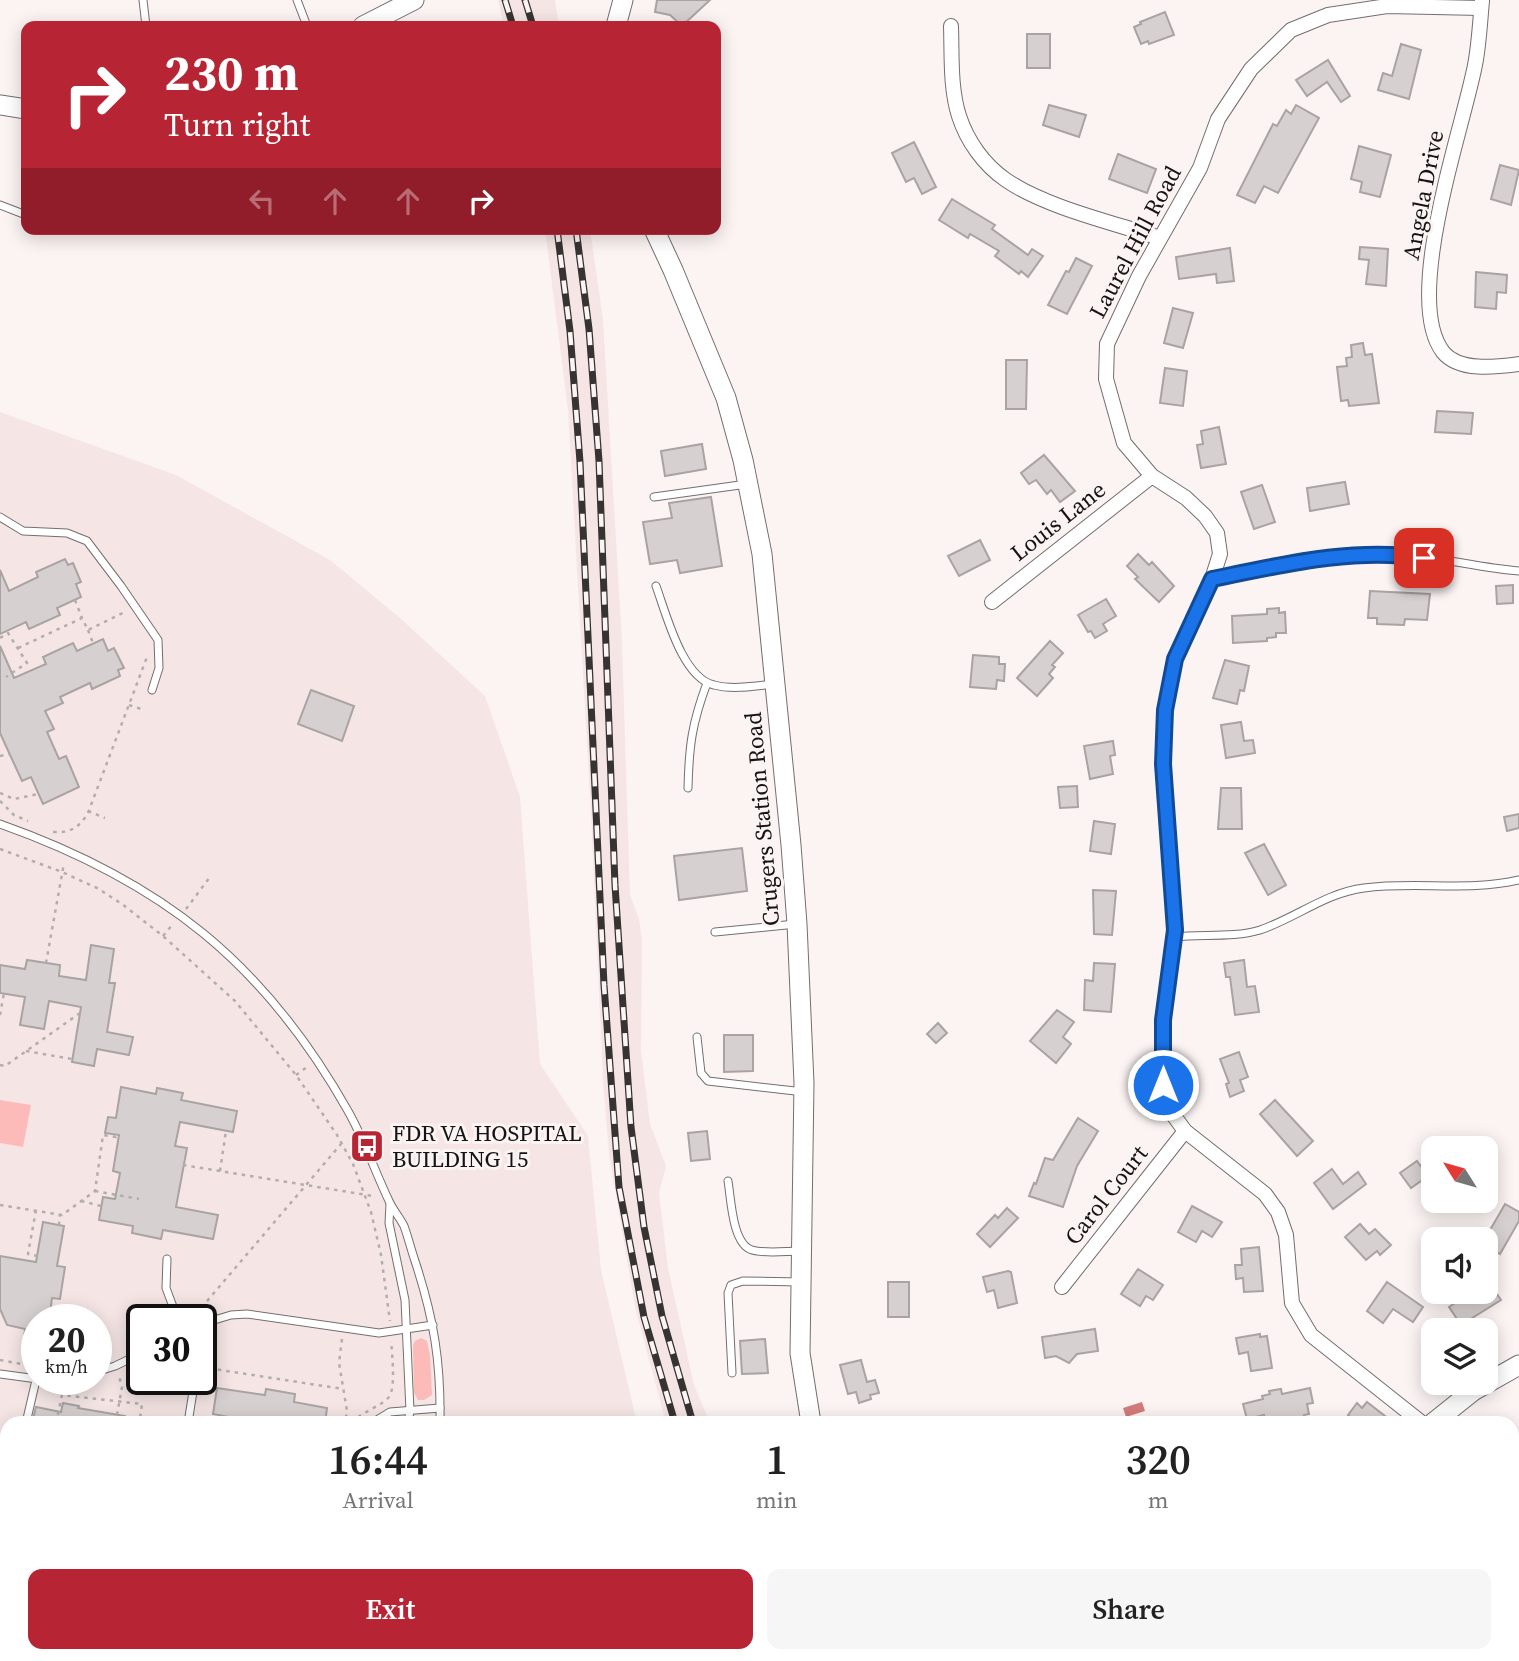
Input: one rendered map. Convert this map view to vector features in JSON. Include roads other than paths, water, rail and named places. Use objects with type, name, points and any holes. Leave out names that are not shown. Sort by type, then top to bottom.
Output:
[{"type":"street","points":[[373,21],[414,0]]},
{"type":"street","points":[[617,21],[623,0]]},
{"type":"street","name":"Laurel Hill Road","points":[[1413,1416],[1311,1335],[1292,1303],[1286,1235],[1278,1212],[1265,1194],[1185,1130],[1174,1116],[1163,1085],[1163,1020],[1174,937],[1163,764],[1165,710],[1175,659],[1212,579],[1220,554],[1217,533],[1205,516],[1186,498],[1152,476],[1124,443],[1106,379],[1107,344],[1139,275],[1200,168],[1218,119],[1251,69],[1290,30],[1328,15],[1387,6],[1481,4]]},
{"type":"street","name":"Angela Drive","points":[[1481,4],[1476,64],[1440,206],[1429,285],[1432,332],[1444,353],[1458,363],[1497,367],[1519,364]]},
{"type":"street","points":[[951,26],[952,67],[959,115],[975,152],[1005,179],[1041,198],[1160,239]]},
{"type":"street","points":[[0,105],[21,108]]},
{"type":"street","name":"Crugers Station Road","points":[[657,235],[726,398],[762,554],[797,924],[804,1092],[800,1353],[810,1416]]},
{"type":"street","name":"Louis Lane","points":[[992,602],[1152,476]]},
{"type":"street","name":"Carol Court","points":[[1062,1287],[1185,1130]]},
{"type":"street","points":[[1442,1416],[1473,1391],[1518,1370]]},
{"type":"lane","points":[[143,0],[145,21]]},
{"type":"lane","points":[[297,0],[305,21]]},
{"type":"lane","points":[[0,205],[21,213]]},
{"type":"lane","points":[[654,497],[748,484]]},
{"type":"lane","points":[[0,517],[23,531],[67,533],[87,541],[158,640],[159,668],[152,690]]},
{"type":"lane","points":[[1212,579],[1291,563],[1358,555],[1406,555],[1519,571]]},
{"type":"lane","points":[[656,586],[678,647],[695,674],[707,683],[717,686],[775,684]]},
{"type":"lane","points":[[688,788],[689,747],[707,683]]},
{"type":"lane","points":[[0,824],[28,834],[131,882],[169,906],[217,943],[258,985],[318,1059],[368,1146],[390,1203],[403,1225],[429,1304],[440,1360],[440,1416]]},
{"type":"lane","points":[[1174,937],[1260,930],[1279,923],[1331,895],[1362,888],[1397,885],[1498,885],[1519,880]]},
{"type":"lane","points":[[715,932],[797,924]]},
{"type":"lane","points":[[697,1037],[701,1073],[708,1082],[804,1092]]},
{"type":"lane","points":[[728,1181],[737,1237],[742,1245],[754,1251],[802,1251]]},
{"type":"lane","points":[[390,1203],[389,1223],[405,1300],[409,1416]]},
{"type":"lane","points":[[167,1259],[166,1288],[172,1304]]},
{"type":"lane","points":[[732,1373],[727,1293],[731,1285],[743,1281],[801,1282]]},
{"type":"lane","points":[[217,1319],[247,1314],[379,1333],[433,1325]]},
{"type":"lane","points":[[0,1374],[21,1378]]},
{"type":"lane","points":[[28,1416],[33,1395]]},
{"type":"lane","points":[[189,1416],[192,1395]]},
{"type":"lane","points":[[383,1416],[390,1412],[440,1408]]},
{"type":"railway","points":[[505,0],[511,21]]},
{"type":"railway","points":[[525,0],[531,21]]},
{"type":"railway","points":[[558,235],[570,331],[580,462],[604,985],[619,1187],[644,1317],[673,1416]]},
{"type":"railway","points":[[577,235],[589,329],[599,461],[615,885],[631,1127],[644,1227],[662,1316],[691,1416]]},
{"type":"place","name":"FDR VA HOSPITAL BUILDING 15","points":[[367,1146]]}]
